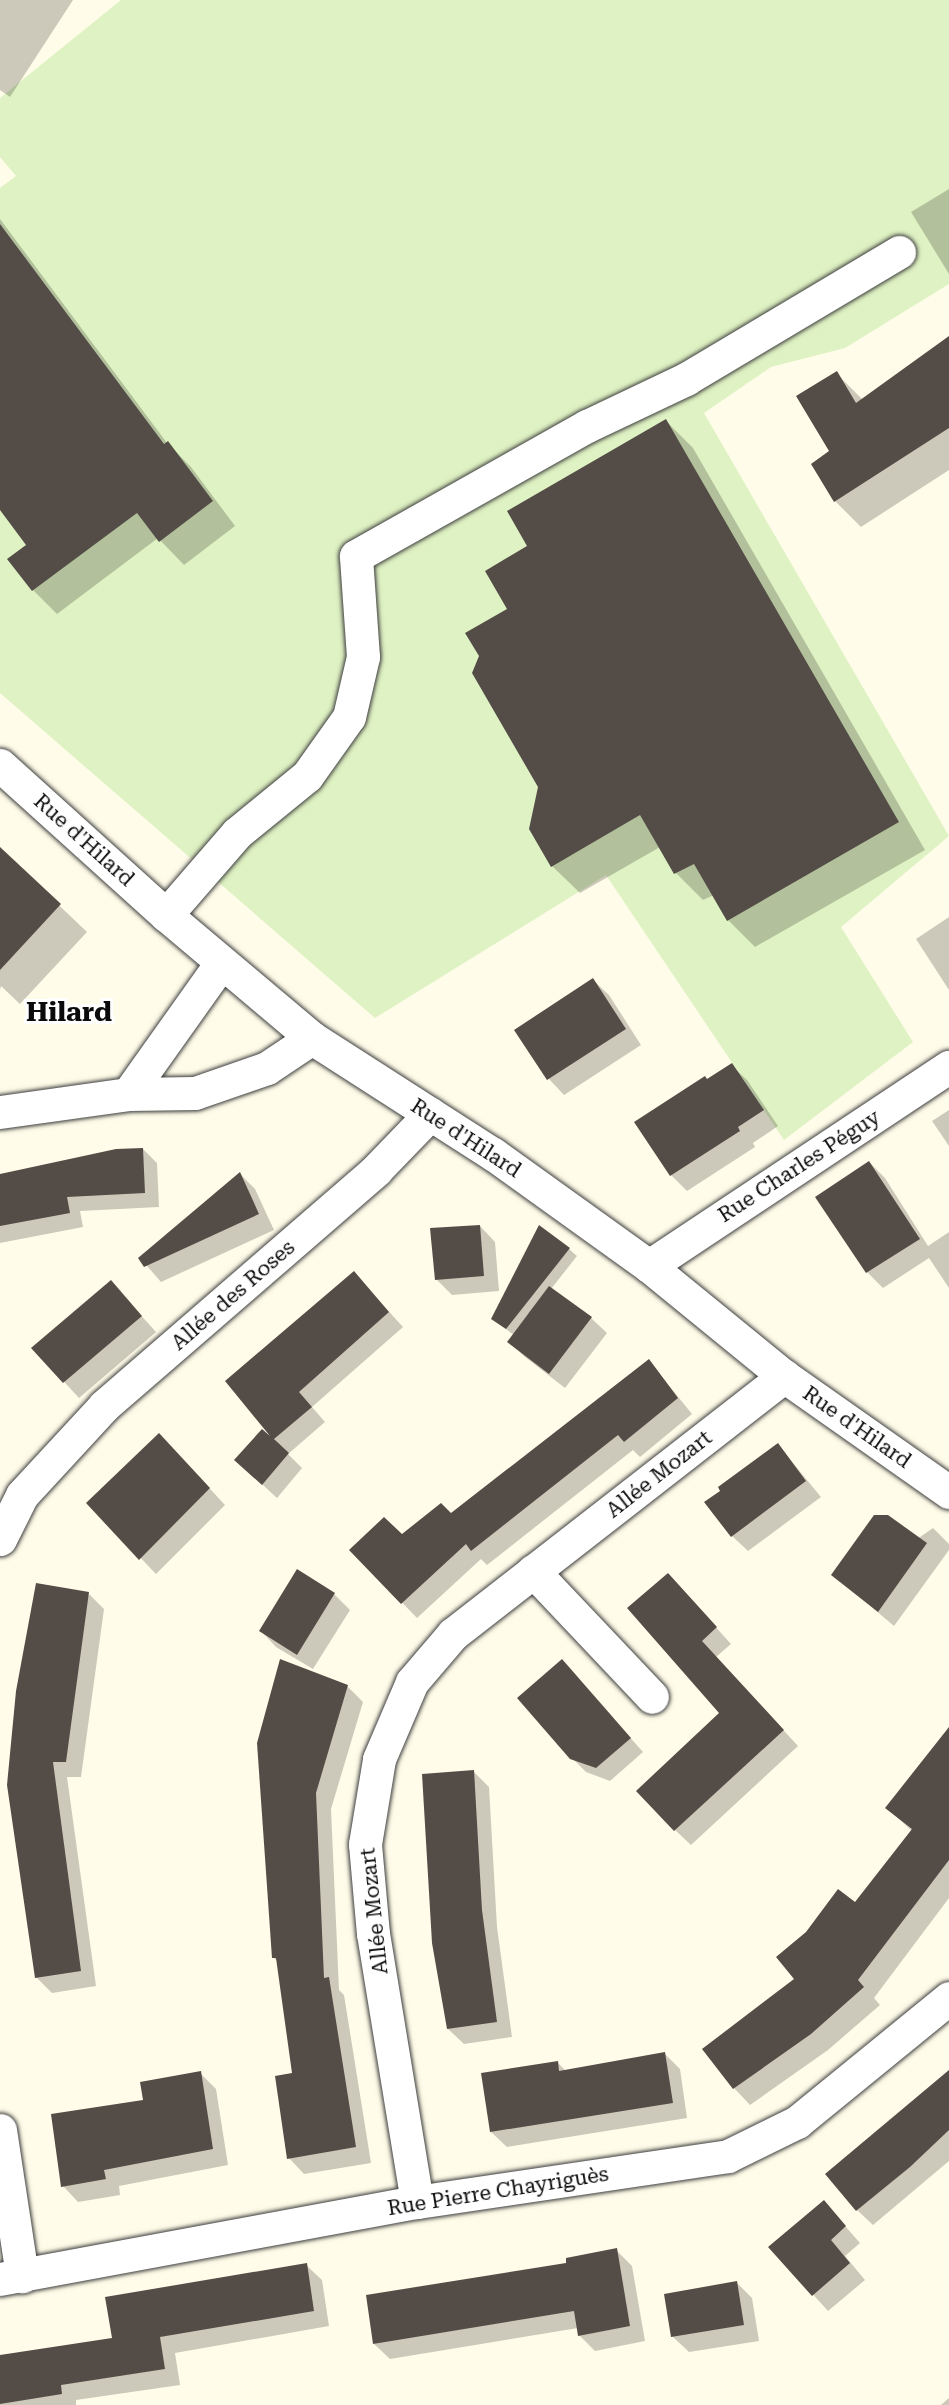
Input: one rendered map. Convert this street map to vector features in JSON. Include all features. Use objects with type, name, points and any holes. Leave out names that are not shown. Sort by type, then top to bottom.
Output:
[{"type":"street","points":[[166,915],[237,833],[307,776],[349,717],[363,657],[356,556],[587,426],[686,379],[899,252]]},
{"type":"street","name":"Rue d'Hilard","points":[[0,765],[166,915],[312,1038],[493,1154],[649,1266],[784,1376],[949,1492]]},
{"type":"street","points":[[128,1094],[221,963]]},
{"type":"street","points":[[0,1112],[128,1094],[195,1093],[267,1068],[312,1038]]},
{"type":"street","name":"Rue Charles Péguy","points":[[649,1266],[949,1067]]},
{"type":"street","name":"Allée des Roses","points":[[0,1539],[22,1495],[104,1406],[376,1170],[430,1114]]},
{"type":"street","name":"Allée Mozart","points":[[417,2202],[372,1923],[365,1844],[379,1759],[412,1682],[453,1634],[784,1376]]},
{"type":"street","name":"Allée des Roses","points":[[0,1493],[38,1478]]},
{"type":"street","points":[[533,1571],[652,1697]]},
{"type":"street","name":"Rue Pierre Chayriguès","points":[[11,2277],[417,2202],[728,2156],[797,2122],[949,1998]]},
{"type":"street","points":[[0,2130],[11,2277]]},
{"type":"green space","points":[[121,0],[949,0],[949,284],[845,348],[771,367],[704,413],[949,836],[841,927],[913,1042],[784,1140],[606,875],[375,1018],[0,693],[0,188],[16,176],[0,157],[0,98]]},
{"type":"building","points":[[0,224],[164,444],[168,441],[213,501],[159,542],[137,513],[32,591],[7,559],[26,545],[0,510]]},
{"type":"building","points":[[949,336],[949,428],[834,502],[811,464],[829,451],[796,396],[837,371],[856,403]]},
{"type":"building","points":[[666,419],[899,822],[727,921],[694,864],[674,874],[640,815],[551,867],[529,829],[538,787],[472,673],[479,656],[465,633],[507,609],[485,571],[527,546],[507,511]]},
{"type":"building","points":[[0,847],[61,904],[0,970]]},
{"type":"building","points":[[593,978],[626,1029],[547,1080],[514,1030]]},
{"type":"building","points":[[732,1063],[764,1110],[738,1127],[740,1131],[670,1176],[634,1122],[705,1076],[707,1079]]},
{"type":"building","points":[[143,1148],[145,1193],[67,1197],[70,1213],[0,1226],[0,1174],[116,1149]]},
{"type":"building","points":[[869,1161],[920,1239],[866,1273],[815,1197]]},
{"type":"building","points":[[240,1172],[259,1214],[144,1267],[138,1258]]},
{"type":"building","points":[[480,1225],[484,1276],[435,1280],[430,1228]]},
{"type":"building","points":[[539,1225],[570,1248],[506,1329],[491,1319]]},
{"type":"building","points":[[354,1271],[389,1312],[299,1392],[312,1407],[274,1439],[289,1453],[262,1485],[234,1460],[262,1429],[270,1436],[225,1381]]},
{"type":"building","points":[[111,1280],[142,1316],[63,1383],[31,1348]]},
{"type":"building","points":[[549,1286],[592,1317],[549,1374],[507,1342]]},
{"type":"building","points":[[649,1359],[678,1398],[624,1442],[618,1435],[471,1551],[466,1544],[401,1604],[349,1550],[384,1517],[402,1534],[441,1503],[451,1513]]},
{"type":"building","points":[[159,1433],[210,1488],[139,1560],[86,1503]]},
{"type":"building","points":[[778,1443],[806,1481],[731,1537],[704,1502],[720,1491],[718,1487]]},
{"type":"building","points":[[874,1515],[888,1515],[927,1543],[878,1612],[831,1575]]},
{"type":"building","points":[[297,1569],[335,1593],[297,1655],[259,1631]]},
{"type":"building","points":[[668,1573],[717,1627],[702,1641],[784,1730],[674,1831],[636,1791],[719,1713],[627,1608]]},
{"type":"building","points":[[36,1583],[89,1592],[66,1762],[53,1762],[81,1971],[35,1978],[7,1785],[16,1691]]},
{"type":"building","points":[[280,1659],[348,1685],[316,1793],[324,1978],[329,1977],[356,2147],[287,2159],[275,2076],[292,2073],[276,1958],[272,1958],[257,1743]]},
{"type":"building","points":[[562,1659],[631,1738],[596,1768],[570,1759],[517,1698]]},
{"type":"building","points":[[949,1727],[949,1860],[858,1980],[864,1987],[811,2034],[733,2089],[702,2049],[794,1979],[776,1957],[806,1932],[838,1889],[855,1902],[912,1829],[885,1808]]},
{"type":"building","points":[[474,1770],[482,1910],[497,2022],[447,2029],[432,1943],[422,1774]]},
{"type":"building","points":[[665,2052],[673,2103],[490,2132],[481,2073],[558,2061],[559,2071]]},
{"type":"building","points":[[949,2070],[949,2130],[910,2167],[856,2211],[825,2174]]},
{"type":"building","points":[[201,2071],[213,2149],[104,2170],[106,2179],[61,2187],[51,2114],[143,2100],[140,2082]]},
{"type":"building","points":[[824,2200],[846,2226],[831,2240],[850,2263],[812,2296],[768,2247]]},
{"type":"building","points":[[617,2248],[630,2326],[578,2336],[574,2311],[373,2344],[366,2295],[566,2263],[566,2258]]},
{"type":"building","points":[[307,2263],[314,2311],[160,2337],[165,2369],[61,2385],[62,2394],[0,2404],[0,2355],[112,2338],[105,2297]]},
{"type":"building","points":[[737,2281],[744,2325],[671,2337],[664,2294]]},
{"type":"district","name":"Hilard","points":[[69,1013]]}]
